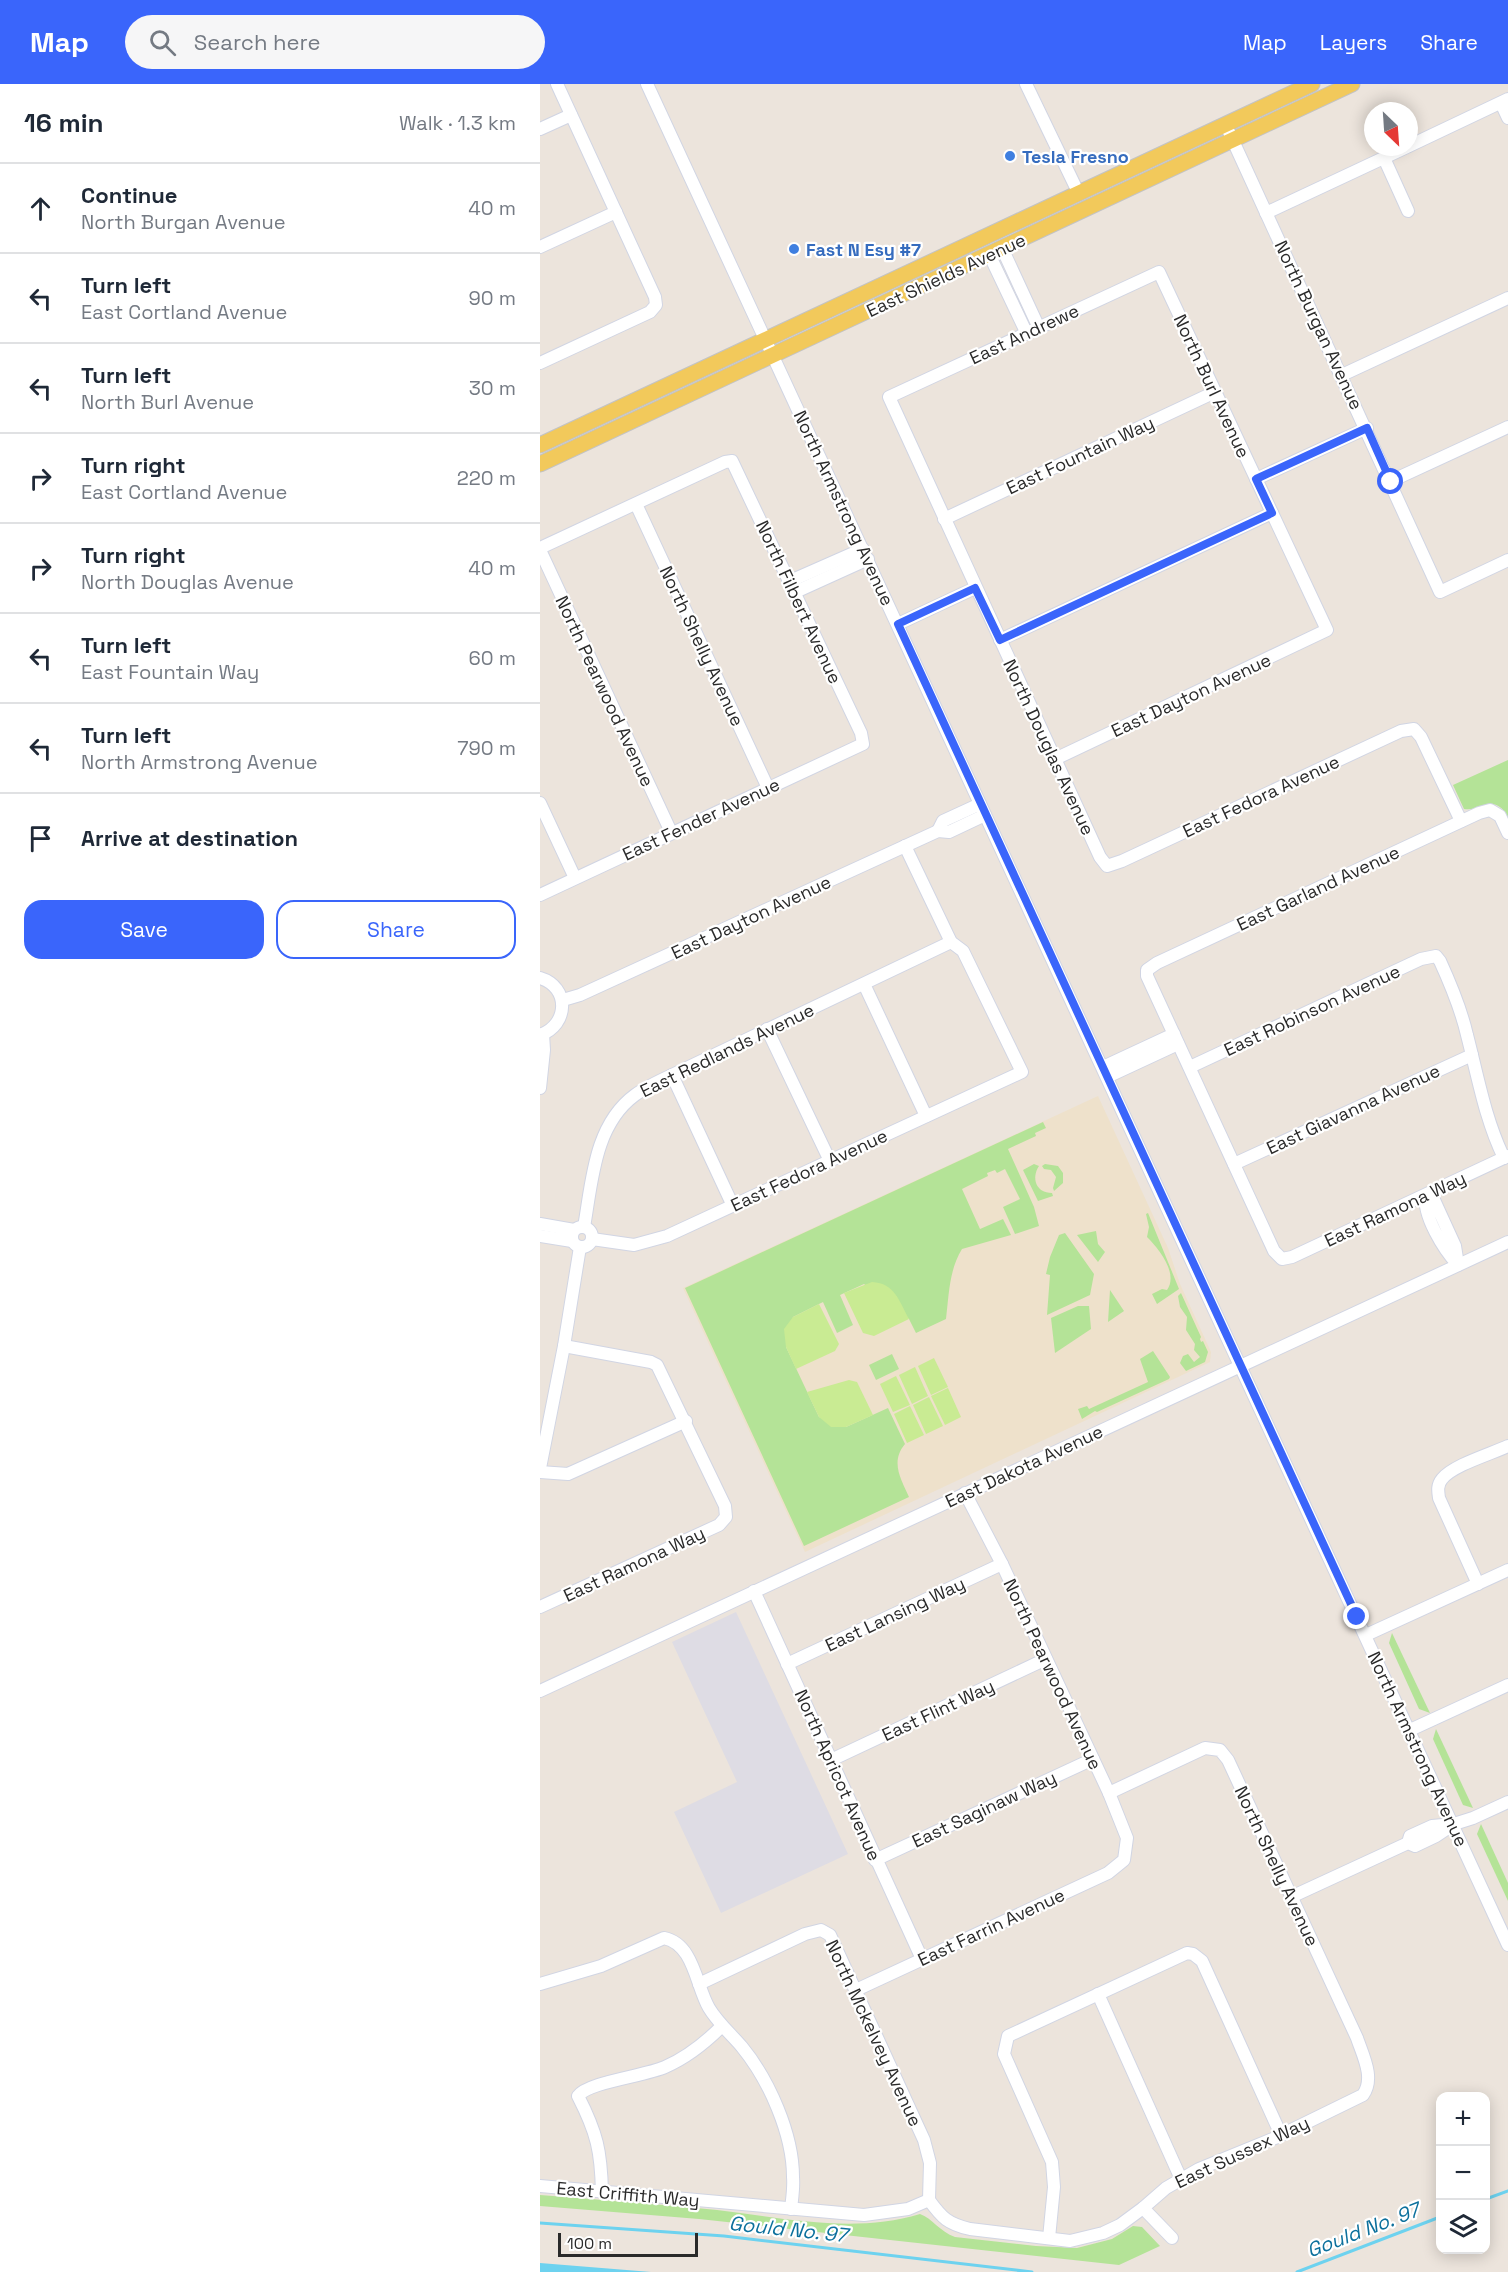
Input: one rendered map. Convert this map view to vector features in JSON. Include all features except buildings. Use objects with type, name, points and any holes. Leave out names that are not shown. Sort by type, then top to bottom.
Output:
[{"type":"main road","name":"East Shields Avenue","points":[[540,445],[1312,84]]},
{"type":"main road","name":"East Shields Avenue","points":[[540,464],[1352,84]]},
{"type":"street","points":[[540,363],[650,312],[656,305],[655,297],[557,84]]},
{"type":"street","name":"North Armstrong Avenue","points":[[647,84],[1410,1730],[1503,1921],[1508,1945]]},
{"type":"street","points":[[1026,84],[1079,194]]},
{"type":"street","points":[[1418,141],[1504,101],[1508,118]]},
{"type":"street","points":[[540,129],[571,115]]},
{"type":"street","name":"North Burgan Avenue","points":[[1226,124],[1367,428],[1440,592],[1508,560]]},
{"type":"street","points":[[1266,213],[1388,156]]},
{"type":"street","points":[[1384,158],[1408,211]]},
{"type":"street","points":[[540,247],[616,212]]},
{"type":"street","points":[[996,251],[1040,328]]},
{"type":"street","points":[[996,251],[1027,334]]},
{"type":"street","name":"East Andrewe","points":[[889,397],[1160,272]]},
{"type":"street","name":"North Burl Avenue","points":[[1160,272],[1327,630]]},
{"type":"street","points":[[1342,375],[1508,298]]},
{"type":"street","name":"East Fountain Way","points":[[944,519],[1215,392]]},
{"type":"street","name":"North Douglas Avenue","points":[[889,397],[1100,857],[1107,866]]},
{"type":"street","points":[[1391,482],[1508,427]]},
{"type":"street","points":[[1256,479],[1367,428]]},
{"type":"street","name":"North Filbert Avenue","points":[[636,504],[725,462],[732,461],[861,734],[863,744]]},
{"type":"street","points":[[540,549],[636,504]]},
{"type":"street","name":"North Shelly Avenue","points":[[636,504],[768,788]]},
{"type":"street","points":[[1000,640],[1272,513]]},
{"type":"street","name":"North Pearwood Avenue","points":[[540,549],[670,832]]},
{"type":"street","points":[[791,588],[865,554]]},
{"type":"street","points":[[898,624],[975,588]]},
{"type":"street","name":"East Dayton Avenue","points":[[1055,759],[1327,630]]},
{"type":"street","name":"East Fedora Avenue","points":[[1107,866],[1401,731],[1414,729],[1421,737],[1461,821]]},
{"type":"street","name":"East Fender Avenue","points":[[540,895],[670,832],[863,744]]},
{"type":"street","points":[[540,803],[575,878]]},
{"type":"street","name":"East Dayton Avenue","points":[[563,1000],[580,995],[938,831],[948,832],[983,809]]},
{"type":"street","name":"East Garland Avenue","points":[[1176,1039],[1149,982],[1147,970],[1157,963],[1461,821],[1490,810],[1500,816],[1508,833]]},
{"type":"street","points":[[905,846],[951,942]]},
{"type":"street","name":"East Fedora Avenue","points":[[577,1236],[587,1246],[592,1239],[633,1245],[667,1236],[1022,1072],[963,951],[951,942]]},
{"type":"street","name":"East Redlands Avenue","points":[[540,1470],[564,1346],[577,1236],[601,1142],[620,1108],[634,1095],[672,1075],[951,942]]},
{"type":"street","name":"East Robinson Avenue","points":[[1190,1068],[1421,959],[1436,956],[1456,1000],[1472,1055]]},
{"type":"street","points":[[540,978],[557,987],[563,1000],[563,1013],[559,1022],[542,1035],[544,1050],[540,1088]]},
{"type":"street","points":[[864,984],[926,1116]]},
{"type":"street","points":[[767,1029],[830,1161]]},
{"type":"street","points":[[1105,1072],[1176,1039],[1234,1164]]},
{"type":"street","points":[[1472,1055],[1489,1122],[1506,1157]]},
{"type":"street","name":"East Giavanna Avenue","points":[[1234,1164],[1472,1055]]},
{"type":"street","points":[[672,1075],[733,1206]]},
{"type":"street","name":"East Ramona Way","points":[[1234,1164],[1274,1251],[1282,1259],[1292,1257],[1506,1157]]},
{"type":"street","points":[[1425,1195],[1434,1200],[1455,1245],[1458,1265]]},
{"type":"street","points":[[540,1224],[577,1236]]},
{"type":"street","points":[[540,1236],[577,1236]]},
{"type":"street","name":"East Dakota Avenue","points":[[540,1691],[1508,1242]]},
{"type":"street","points":[[540,1470],[568,1474],[686,1421],[657,1365],[564,1346]]},
{"type":"street","name":"East Ramona Way","points":[[540,1607],[719,1525],[726,1517],[726,1506],[686,1421]]},
{"type":"street","points":[[1478,1584],[1439,1498],[1438,1488],[1442,1479],[1452,1471],[1508,1446]]},
{"type":"street","name":"North Pearwood Avenue","points":[[965,1493],[1002,1564],[1108,1793],[1127,1838],[1124,1860]]},
{"type":"street","name":"East Lansing Way","points":[[788,1664],[1002,1564]]},
{"type":"street","points":[[1366,1635],[1508,1570]]},
{"type":"street","name":"North Apricot Avenue","points":[[754,1591],[922,1959]]},
{"type":"street","name":"East Flint Way","points":[[831,1760],[1046,1659]]},
{"type":"street","points":[[1410,1730],[1508,1685]]},
{"type":"street","name":"North Shelly Avenue","points":[[1108,1793],[1205,1748],[1220,1750],[1228,1760],[1357,2038],[1368,2069],[1369,2087],[1363,2095]]},
{"type":"street","name":"East Saginaw Way","points":[[875,1860],[1093,1759]]},
{"type":"street","points":[[1291,1896],[1408,1843],[1415,1846],[1454,1824],[1508,1802]]},
{"type":"street","name":"East Farrin Avenue","points":[[856,1990],[1108,1873],[1124,1860]]},
{"type":"street","name":"North Mckelvey Avenue","points":[[699,1984],[805,1934],[820,1930],[830,1935],[924,2140],[930,2163],[929,2200]]},
{"type":"street","points":[[540,1984],[601,1966],[664,1938],[682,1947],[709,2007],[749,2057],[771,2092],[782,2120],[794,2177],[791,2209]]},
{"type":"street","points":[[1049,2238],[1053,2187],[1052,2162],[1004,2054],[1008,2036],[1187,1953],[1193,1954],[1202,1961],[1281,2135]]},
{"type":"street","points":[[1098,1994],[1181,2180]]},
{"type":"street","points":[[602,2192],[601,2157],[588,2116],[578,2096],[581,2091],[593,2085],[616,2082],[665,2067],[705,2043],[722,2026]]},
{"type":"street","name":"East Sussex Way","points":[[929,2200],[941,2217],[955,2225],[970,2229],[1070,2241],[1102,2233],[1120,2225],[1166,2188],[1199,2169],[1281,2135],[1363,2095]]},
{"type":"street","name":"East Criffith Way","points":[[540,2186],[864,2215],[908,2209],[929,2200]]},
{"type":"street","points":[[1143,2208],[1172,2238]]},
{"type":"shaded area","points":[[1098,1096],[1168,1248],[1180,1284],[1211,1352],[1210,1362],[805,1552],[683,1288]]},
{"type":"shaded area","points":[[736,1612],[848,1854],[721,1913],[674,1812],[737,1782],[672,1642]]},
{"type":"green space","points":[[1508,760],[1508,817],[1503,810],[1493,804],[1464,809],[1453,785]]},
{"type":"green space","points":[[1043,1122],[1046,1128],[1035,1133],[1036,1136],[1008,1149],[1034,1207],[1039,1226],[1015,1234],[1003,1207],[1020,1199],[1005,1169],[997,1173],[995,1170],[987,1173],[988,1176],[962,1189],[980,1229],[1003,1219],[1011,1235],[962,1249],[952,1274],[946,1319],[916,1333],[909,1319],[864,1284],[840,1295],[853,1325],[837,1333],[823,1302],[793,1317],[786,1347],[819,1417],[846,1427],[888,1408],[905,1444],[898,1457],[898,1470],[909,1497],[804,1546],[685,1288]]},
{"type":"green space","points":[[1034,1164],[1039,1166],[1035,1180],[1039,1188],[1052,1193],[1053,1196],[1038,1201],[1023,1170]]},
{"type":"green space","points":[[1045,1164],[1058,1166],[1063,1173],[1063,1183],[1054,1191],[1056,1177],[1051,1170],[1044,1169],[1042,1166]]},
{"type":"green space","points":[[1148,1213],[1179,1289],[1157,1304],[1152,1294],[1162,1289],[1167,1290],[1170,1276],[1166,1261],[1147,1237],[1149,1227],[1146,1214]]},
{"type":"green space","points":[[1096,1231],[1098,1244],[1105,1252],[1098,1262],[1077,1235]]},
{"type":"green space","points":[[1065,1233],[1094,1274],[1090,1295],[1047,1315],[1050,1275],[1046,1274],[1059,1235]]},
{"type":"green space","points":[[872,1282],[880,1283],[891,1289],[909,1319],[874,1336],[863,1333],[844,1293]]},
{"type":"green space","points":[[1110,1290],[1124,1311],[1108,1322]]},
{"type":"green space","points":[[1181,1293],[1201,1337],[1201,1342],[1203,1341],[1208,1352],[1205,1362],[1186,1371],[1180,1363],[1183,1356],[1188,1354],[1194,1362],[1200,1357],[1194,1350],[1195,1344],[1186,1330],[1187,1317],[1180,1307],[1178,1296]]},
{"type":"green space","points":[[819,1304],[839,1344],[835,1351],[796,1369],[786,1347],[784,1329],[793,1317]]},
{"type":"green space","points":[[1078,1306],[1089,1306],[1091,1329],[1055,1353],[1051,1318]]},
{"type":"green space","points":[[1153,1351],[1170,1377],[1169,1379],[1095,1411],[1082,1419],[1078,1409],[1087,1406],[1089,1409],[1148,1382],[1140,1359]]},
{"type":"green space","points":[[892,1354],[899,1369],[876,1380],[869,1365]]},
{"type":"green space","points":[[934,1358],[948,1387],[931,1395],[918,1366]]},
{"type":"green space","points":[[915,1367],[928,1396],[912,1404],[899,1375]]},
{"type":"green space","points":[[896,1376],[910,1405],[893,1412],[880,1384]]},
{"type":"green space","points":[[849,1380],[857,1382],[873,1415],[846,1427],[831,1427],[819,1417],[807,1392]]},
{"type":"green space","points":[[948,1388],[961,1417],[945,1425],[931,1396]]},
{"type":"green space","points":[[929,1397],[943,1426],[926,1434],[913,1405]]},
{"type":"green space","points":[[910,1406],[924,1435],[907,1443],[894,1414]]},
{"type":"green space","points":[[1392,1633],[1430,1713],[1419,1709],[1389,1643]]},
{"type":"green space","points":[[1436,1729],[1473,1808],[1463,1805],[1433,1739]]},
{"type":"green space","points":[[1481,1824],[1508,1883],[1508,1901],[1477,1834]]},
{"type":"green space","points":[[540,2195],[717,2210],[845,2224],[895,2220],[920,2214],[955,2237],[1036,2246],[1077,2248],[1112,2239],[1133,2226],[1142,2227],[1160,2246],[1119,2265],[699,2219],[540,2206]]},
{"type":"water","points":[[540,2263],[651,2272],[540,2272]]},
{"type":"waterway","name":"Gould No. 97","points":[[1490,2198],[1508,2191]]},
{"type":"waterway","name":"Gould No. 97","points":[[1297,2272],[1436,2219]]},
{"type":"waterway","name":"Gould No. 97","points":[[540,2223],[724,2236],[1032,2272]]},
{"type":"place","name":"Tesla Fresno","points":[[1010,156]]},
{"type":"place","name":"Fast N Esy #7","points":[[794,249]]},
{"type":"route","points":[[1357,1617],[898,624],[975,588],[1000,640],[1272,513],[1256,479],[1367,428],[1391,482]]}]
